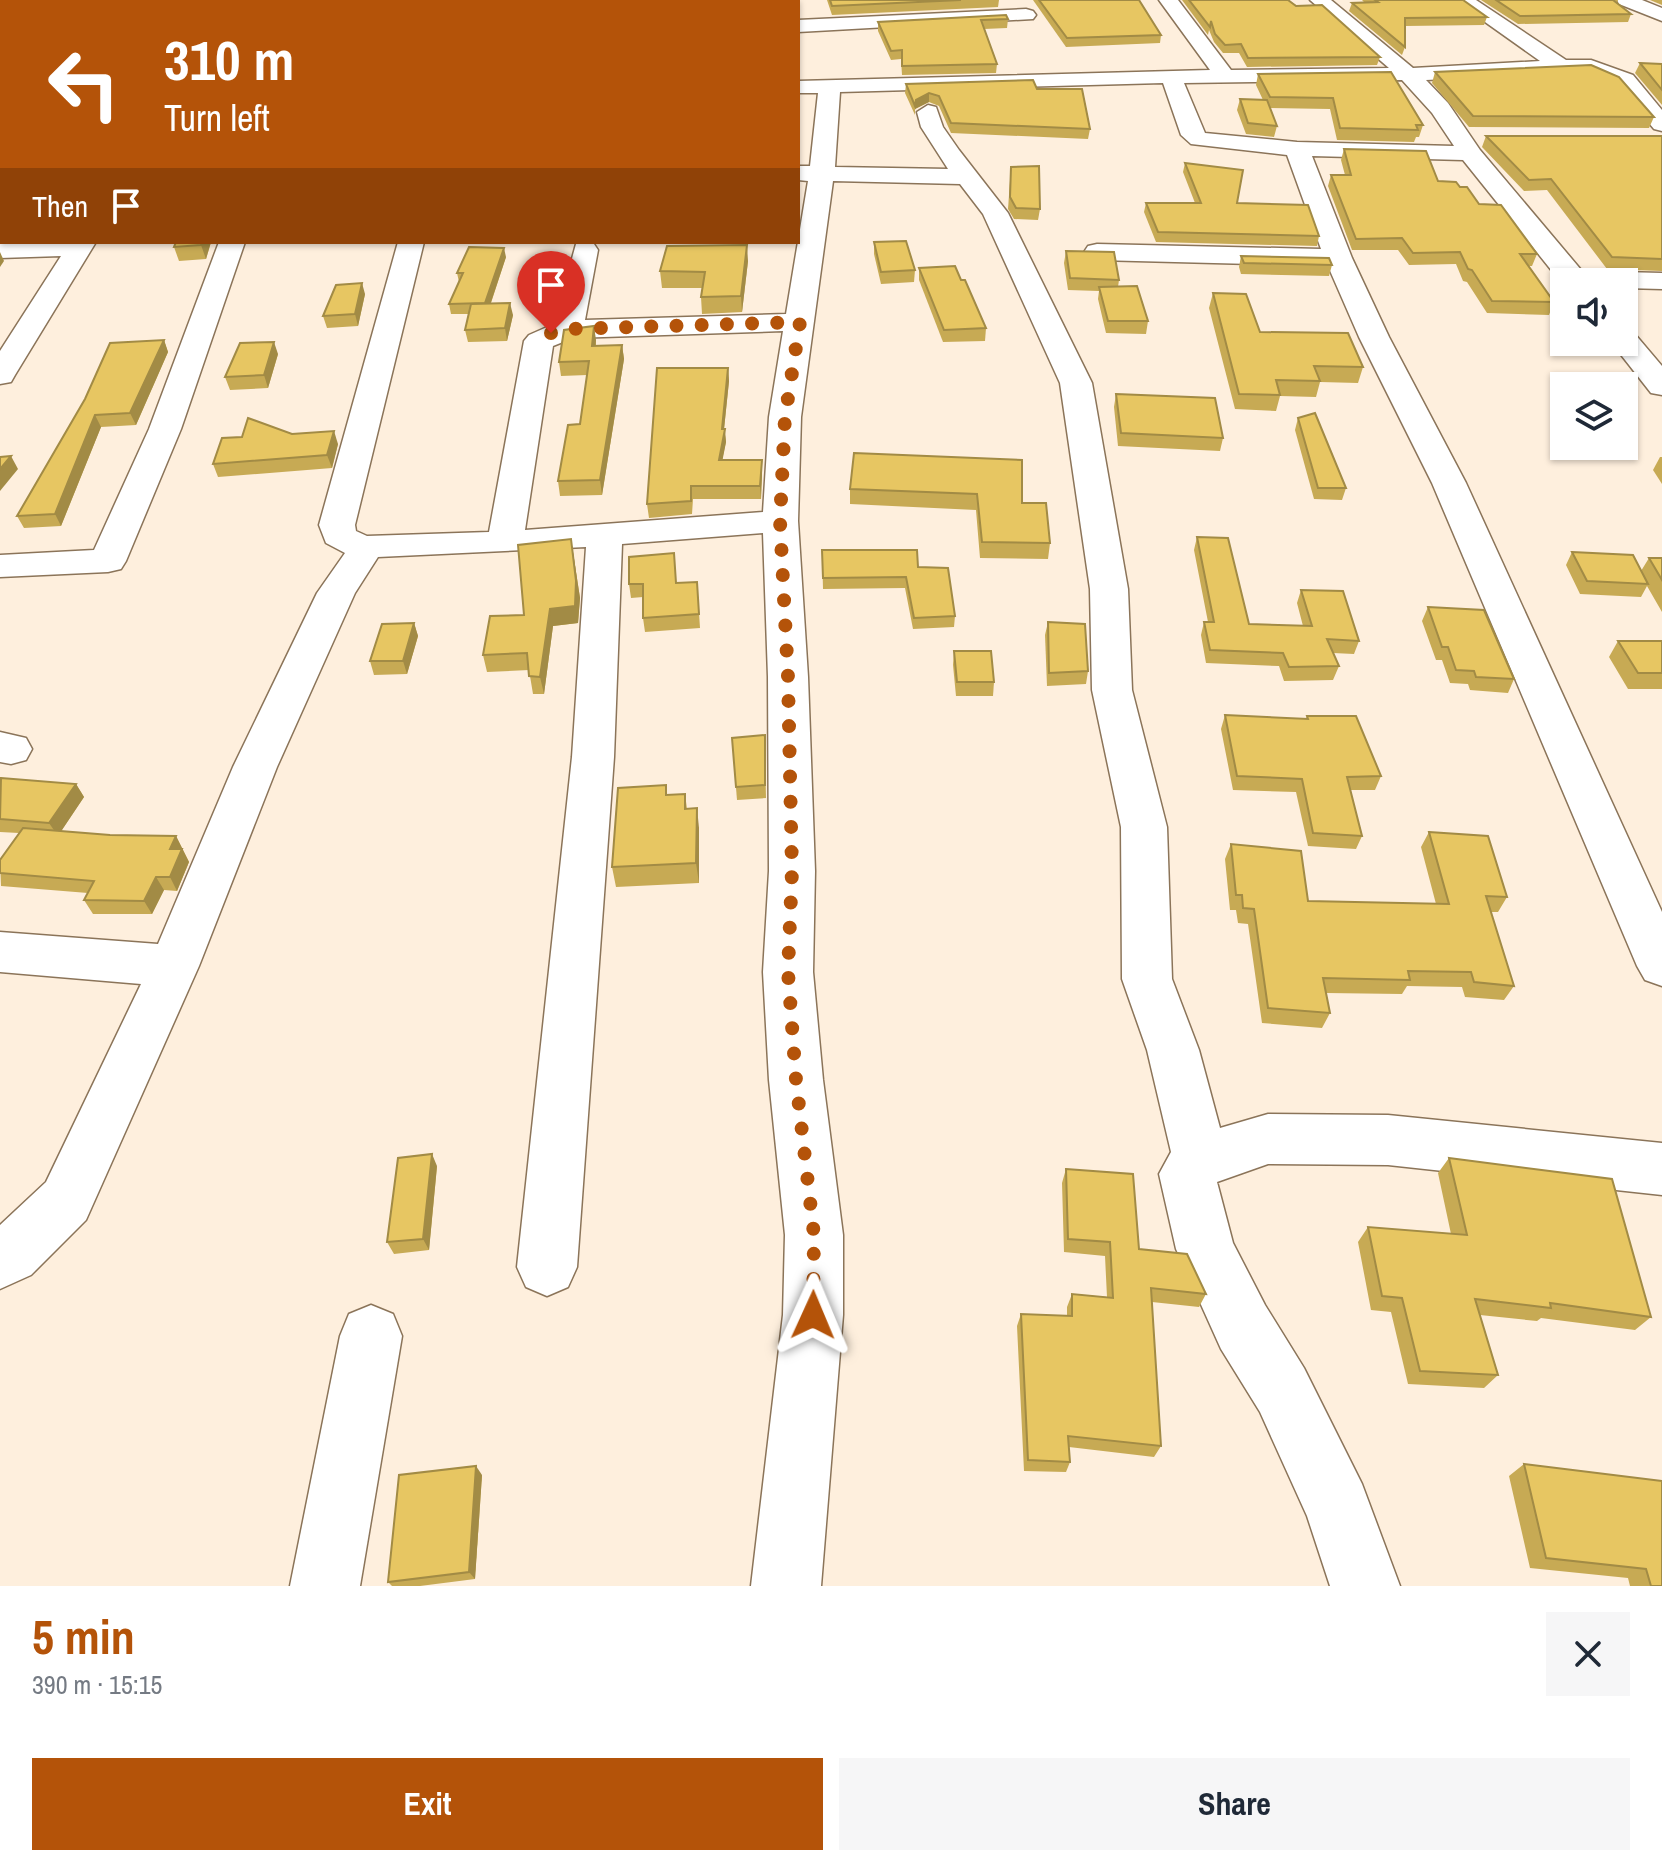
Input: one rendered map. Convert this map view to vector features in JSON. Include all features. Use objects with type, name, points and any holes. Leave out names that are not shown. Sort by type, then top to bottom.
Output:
[{"type":"street","points":[[1168,0],[1225,76]]},
{"type":"street","points":[[1319,0],[1411,74],[1565,268]]},
{"type":"street","points":[[1463,0],[1561,66]]},
{"type":"street","points":[[1626,0],[1662,15]]},
{"type":"street","points":[[800,26],[1025,14]]},
{"type":"street","points":[[1050,53],[1065,78]]},
{"type":"street","points":[[786,1586],[813,1315],[814,1235],[796,1080],[788,972],[792,871],[788,677],[780,521],[785,417],[811,233],[814,86],[1065,78],[1411,74],[1591,66],[1625,80],[1657,133]]},
{"type":"street","points":[[1171,77],[1193,135],[1199,139],[1297,149],[1466,145],[1493,137]]},
{"type":"street","points":[[928,112],[932,127],[995,213],[1076,383],[1109,589],[1112,690],[1144,827],[1147,979],[1173,1050],[1201,1160]]},
{"type":"street","points":[[1297,149],[1338,258],[1374,337],[1449,483],[1662,966]]},
{"type":"street","points":[[810,172],[967,177]]},
{"type":"street","points":[[0,566],[108,561],[165,429],[231,244]]},
{"type":"street","points":[[410,244],[337,525],[339,535],[349,543],[367,547],[505,542],[780,521]]},
{"type":"street","points":[[0,250],[81,245]]},
{"type":"street","points":[[0,375],[81,245]]},
{"type":"street","points":[[568,329],[585,250]]},
{"type":"street","points":[[1097,252],[1338,258]]},
{"type":"street","points":[[1638,281],[1662,281]]},
{"type":"street","points":[[505,542],[539,341],[568,329],[800,322]]},
{"type":"street","points":[[0,326],[32,324]]},
{"type":"street","points":[[1638,356],[1662,386]]},
{"type":"street","points":[[547,1267],[593,757],[605,533]]},
{"type":"street","points":[[0,1260],[10,1255],[66,1201],[174,966],[255,767],[336,593],[367,547]]},
{"type":"street","points":[[0,952],[174,966]]},
{"type":"street","points":[[1365,1586],[1338,1508],[1282,1390],[1243,1327],[1205,1249],[1187,1174],[1201,1160],[1268,1139],[1388,1140],[1662,1169]]},
{"type":"street","points":[[325,1586],[371,1336]]},
{"type":"building","points":[[830,0],[961,0],[832,6]]},
{"type":"building","points":[[1039,0],[1139,0],[1161,35],[1067,38]]},
{"type":"building","points":[[1189,0],[1288,0],[1296,6],[1322,5],[1380,57],[1248,58],[1241,44],[1225,45],[1215,34],[1211,21],[1210,27]]},
{"type":"building","points":[[1375,0],[1463,0],[1487,17],[1405,18],[1405,47],[1352,3],[1378,2]]},
{"type":"building","points":[[1496,0],[1613,0],[1631,14],[1520,16]]},
{"type":"building","points":[[1006,15],[1008,19],[981,20],[997,64],[902,66],[902,50],[891,51],[878,22]]},
{"type":"building","points":[[1640,63],[1662,64],[1662,90]]},
{"type":"building","points":[[1591,65],[1619,77],[1654,117],[1473,116],[1435,72]]},
{"type":"building","points":[[1391,72],[1423,125],[1416,125],[1418,130],[1340,128],[1333,98],[1270,97],[1258,74]]},
{"type":"building","points":[[1033,80],[1037,89],[1082,89],[1090,129],[951,123],[939,96],[929,93],[916,100],[915,106],[906,84]]},
{"type":"building","points":[[1240,99],[1267,100],[1277,126],[1248,123]]},
{"type":"building","points":[[1486,136],[1662,136],[1662,259],[1612,257],[1551,179],[1529,180]]},
{"type":"building","points":[[1344,149],[1426,151],[1438,181],[1456,182],[1460,187],[1467,187],[1479,204],[1501,205],[1537,254],[1520,254],[1550,296],[1550,302],[1492,301],[1472,270],[1468,269],[1460,252],[1413,253],[1402,238],[1356,239],[1331,175],[1351,175]]},
{"type":"building","points":[[1185,163],[1243,170],[1237,203],[1308,205],[1319,236],[1158,232],[1146,203],[1201,203]]},
{"type":"building","points":[[1039,166],[1040,209],[1016,208],[1010,197],[1011,167]]},
{"type":"building","points":[[906,241],[915,270],[881,272],[874,242]]},
{"type":"building","points":[[175,244],[201,244],[201,245],[174,247]]},
{"type":"building","points":[[747,245],[741,296],[701,297],[705,272],[660,271],[667,246]]},
{"type":"building","points":[[469,247],[504,248],[485,303],[449,304],[463,273],[457,273]]},
{"type":"building","points":[[1066,251],[1114,252],[1119,280],[1070,278]]},
{"type":"building","points":[[1241,256],[1329,258],[1332,265],[1244,263]]},
{"type":"building","points":[[955,266],[961,280],[965,280],[986,328],[944,330],[919,268]]},
{"type":"building","points":[[362,283],[355,314],[323,316],[336,285]]},
{"type":"building","points":[[1137,286],[1148,321],[1108,321],[1099,287]]},
{"type":"building","points":[[1213,293],[1246,294],[1260,332],[1348,333],[1363,367],[1314,366],[1320,381],[1276,380],[1280,395],[1239,394]]},
{"type":"building","points":[[510,303],[505,328],[465,330],[471,304]]},
{"type":"building","points":[[594,326],[592,346],[622,345],[600,480],[558,481],[568,425],[580,424],[589,361],[559,362],[564,330]]},
{"type":"building","points":[[164,340],[130,413],[95,415],[55,514],[17,516],[85,399],[110,343]]},
{"type":"building","points":[[274,342],[264,375],[225,377],[240,343]]},
{"type":"building","points":[[657,368],[728,368],[722,429],[725,429],[719,460],[762,460],[760,486],[691,486],[691,501],[647,504]]},
{"type":"building","points":[[1116,394],[1215,398],[1223,438],[1121,433]]},
{"type":"building","points":[[1315,413],[1346,488],[1318,488],[1298,418]]},
{"type":"building","points":[[248,418],[292,434],[334,431],[327,455],[213,464],[222,438],[242,437]]},
{"type":"building","points":[[854,453],[1022,460],[1022,503],[1046,503],[1050,543],[982,542],[977,494],[850,489]]},
{"type":"building","points":[[11,456],[0,469],[0,457]]},
{"type":"building","points":[[1197,537],[1228,538],[1249,624],[1312,626],[1301,590],[1343,591],[1359,641],[1327,639],[1339,666],[1289,667],[1283,653],[1210,650],[1204,622],[1214,622]]},
{"type":"building","points":[[571,539],[576,581],[575,606],[550,609],[540,677],[529,676],[527,653],[483,655],[490,616],[524,615],[518,545]]},
{"type":"building","points":[[822,550],[917,550],[918,567],[948,568],[955,616],[914,618],[906,577],[823,578]]},
{"type":"building","points":[[1572,552],[1633,555],[1648,584],[1587,581]]},
{"type":"building","points":[[674,553],[676,583],[697,582],[699,614],[643,618],[643,584],[629,584],[629,557]]},
{"type":"building","points":[[1649,558],[1662,558],[1662,580]]},
{"type":"building","points":[[1428,607],[1484,610],[1514,679],[1476,677],[1474,671],[1456,670],[1448,647],[1442,647]]},
{"type":"building","points":[[1048,622],[1085,624],[1088,671],[1049,673]]},
{"type":"building","points":[[414,623],[403,661],[370,661],[382,624]]},
{"type":"building","points":[[1618,641],[1662,641],[1662,673],[1638,673]]},
{"type":"building","points":[[954,651],[991,651],[994,682],[957,682]]},
{"type":"building","points":[[1225,715],[1308,719],[1307,716],[1356,716],[1381,776],[1347,777],[1362,836],[1313,833],[1302,779],[1237,776]]},
{"type":"building","points":[[765,735],[765,785],[736,787],[732,738]]},
{"type":"building","points":[[1,778],[76,784],[49,823],[0,819]]},
{"type":"building","points":[[666,785],[666,795],[685,794],[685,809],[697,808],[696,863],[612,867],[618,788]]},
{"type":"building","points":[[23,828],[110,835],[176,836],[170,849],[182,849],[170,877],[156,877],[144,901],[84,900],[94,881],[0,873],[0,860]]},
{"type":"building","points":[[1429,832],[1488,836],[1507,897],[1486,896],[1514,986],[1474,982],[1471,972],[1408,971],[1410,980],[1323,978],[1330,1013],[1268,1008],[1254,909],[1243,908],[1242,895],[1236,895],[1231,844],[1301,851],[1308,901],[1449,904]]},
{"type":"building","points":[[432,1154],[423,1239],[387,1242],[398,1158]]},
{"type":"building","points":[[1449,1158],[1612,1179],[1651,1317],[1550,1303],[1551,1308],[1475,1299],[1498,1375],[1420,1371],[1402,1298],[1382,1296],[1368,1227],[1467,1235]]},
{"type":"building","points":[[1066,1169],[1133,1174],[1139,1249],[1187,1254],[1206,1294],[1151,1288],[1161,1446],[1068,1436],[1070,1462],[1028,1460],[1021,1314],[1072,1316],[1072,1294],[1113,1298],[1110,1242],[1068,1239]]},
{"type":"building","points":[[1524,1464],[1662,1481],[1662,1586],[1651,1586],[1646,1569],[1546,1558]]},
{"type":"building","points":[[476,1466],[469,1572],[388,1582],[399,1475]]},
{"type":"route","points":[[551,333],[568,329],[800,322],[785,417],[780,521],[788,677],[792,871],[788,972],[796,1080],[814,1235],[813,1315]]}]
